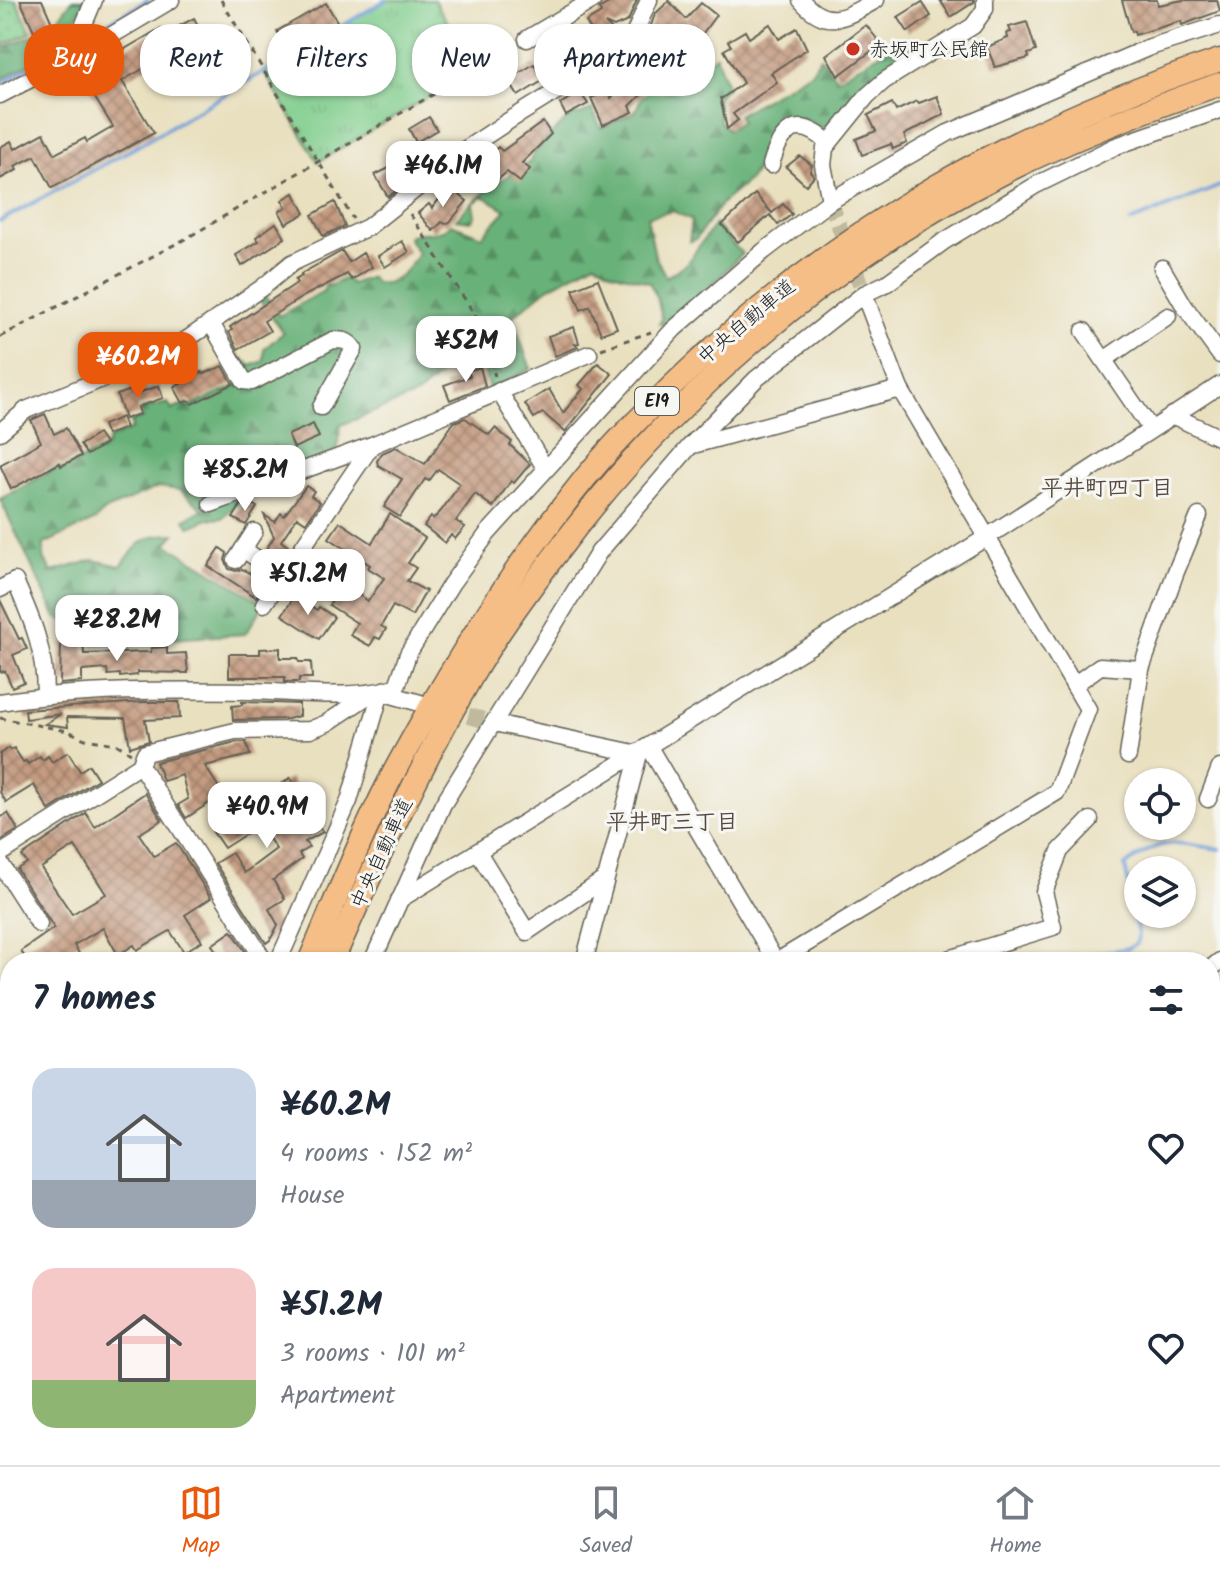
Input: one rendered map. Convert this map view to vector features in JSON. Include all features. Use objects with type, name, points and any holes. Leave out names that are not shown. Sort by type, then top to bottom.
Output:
[{"type":"highway","name":"中央自動車道","points":[[313,952],[398,764],[464,651],[538,538],[576,489],[646,410],[773,296],[865,228],[920,193],[998,150],[1077,113],[1220,60]]},
{"type":"highway","name":"中央自動車道","points":[[336,952],[390,830],[473,673],[584,515],[649,441],[718,371],[821,285],[931,213],[1008,170],[1085,134],[1220,84]]},
{"type":"street","points":[[84,24],[94,0]]},
{"type":"street","points":[[124,28],[171,0]]},
{"type":"street","points":[[527,39],[593,0]]},
{"type":"street","points":[[1,427],[26,410],[170,351],[292,263],[361,231],[466,149],[560,89],[612,65],[627,51],[649,0]]},
{"type":"street","points":[[801,0],[812,13],[823,19],[837,19],[876,0]]},
{"type":"street","points":[[830,201],[823,165],[825,148],[867,96],[884,81],[973,26],[985,9],[985,0]]},
{"type":"street","points":[[0,854],[140,765],[145,753],[235,731],[310,730],[376,693],[397,686],[408,654],[451,584],[488,533],[674,329],[764,251],[830,201],[948,133],[1150,47],[1220,25]]},
{"type":"street","points":[[0,95],[24,82]]},
{"type":"street","points":[[376,952],[443,804],[599,552],[690,446],[756,379],[864,294],[887,283],[943,242],[1036,185],[1116,146],[1220,110]]},
{"type":"street","points":[[771,165],[783,137],[793,127],[806,126],[829,143]]},
{"type":"street","points":[[1162,268],[1220,355]]},
{"type":"street","points":[[793,952],[1057,792],[1088,709],[900,389],[864,294]]},
{"type":"street","points":[[1104,360],[1168,316]]},
{"type":"street","points":[[211,323],[244,381],[252,382],[333,340],[351,344],[354,349],[321,407]]},
{"type":"street","points":[[1084,331],[1150,428]]},
{"type":"street","points":[[211,504],[372,445],[589,354]]},
{"type":"street","points":[[399,900],[987,537],[1220,385]]},
{"type":"street","points":[[690,446],[900,389]]},
{"type":"street","points":[[499,391],[545,468]]},
{"type":"street","points":[[1172,415],[1220,438]]},
{"type":"street","points":[[264,604],[372,445]]},
{"type":"street","points":[[1128,756],[1141,669],[1199,516]]},
{"type":"street","points":[[254,532],[240,555],[282,576]]},
{"type":"street","points":[[0,589],[15,581],[38,633],[45,667],[45,695]]},
{"type":"street","points":[[1074,685],[1100,666],[1141,669]]},
{"type":"street","points":[[0,702],[45,695],[247,691],[376,693],[420,703]]},
{"type":"street","points":[[282,952],[349,801],[376,693]]},
{"type":"street","points":[[494,723],[644,750],[770,952]]},
{"type":"street","points":[[587,952],[644,750]]},
{"type":"street","points":[[140,765],[259,952]]},
{"type":"street","points":[[1208,799],[1220,768]]},
{"type":"street","points":[[972,952],[1053,927],[1044,892],[1060,851],[1090,820]]},
{"type":"street","points":[[478,852],[527,932],[605,879]]},
{"type":"street","points":[[0,863],[39,924]]},
{"type":"path","points":[[221,0],[361,231]]},
{"type":"path","points":[[0,337],[187,238],[527,39]]},
{"type":"path","points":[[401,201],[475,315],[499,391]]},
{"type":"path","points":[[589,354],[640,334],[674,329]]},
{"type":"path","points":[[0,718],[116,744],[135,755],[140,765]]},
{"type":"green space","points":[[0,0],[16,0],[27,24],[24,24],[24,35],[0,46]]},
{"type":"green space","points":[[72,0],[84,0],[73,24],[54,24]]},
{"type":"green space","points":[[386,0],[434,0],[449,24],[412,24],[412,96],[430,96],[318,162],[278,96],[396,96],[396,24],[345,24]]},
{"type":"green space","points":[[906,38],[913,50],[863,87],[823,130],[801,117],[780,132],[763,162],[748,181],[722,203],[696,239],[689,242],[692,220],[673,211],[647,217],[655,256],[666,277],[686,264],[715,224],[742,254],[673,324],[659,324],[662,319],[657,297],[649,282],[612,272],[595,262],[548,288],[512,317],[531,369],[489,389],[482,362],[440,375],[417,395],[341,425],[337,452],[245,496],[223,518],[208,519],[190,527],[185,519],[203,509],[180,490],[158,487],[104,511],[96,520],[44,544],[44,559],[52,572],[93,560],[121,566],[149,538],[175,534],[166,544],[261,602],[262,608],[245,634],[94,644],[88,626],[56,618],[0,499],[59,467],[62,470],[106,447],[109,439],[132,429],[131,422],[142,418],[141,409],[168,403],[172,410],[186,404],[187,408],[239,385],[235,360],[239,356],[251,366],[264,361],[264,349],[283,333],[260,300],[265,295],[279,316],[323,291],[327,285],[346,278],[351,284],[371,277],[375,283],[396,280],[418,254],[408,237],[413,234],[441,231],[451,224],[482,236],[506,210],[483,196],[473,204],[475,216],[471,221],[456,219],[491,188],[530,162],[542,143],[575,114],[592,109],[601,128],[635,112],[643,96],[715,96],[716,55],[727,86],[717,98],[720,122],[728,130],[741,121],[738,115],[812,71],[821,57],[837,79]]},
{"type":"green space","points":[[24,39],[24,67],[0,80],[0,49]]},
{"type":"building","points":[[20,0],[42,0],[52,23],[31,24]]},
{"type":"building","points":[[614,0],[637,0],[628,21],[621,24],[587,24],[601,13],[599,9]]},
{"type":"building","points":[[940,0],[974,0],[974,2],[951,17]]},
{"type":"building","points":[[1122,0],[1157,0],[1158,5],[1183,0],[1217,0],[1220,11],[1182,25],[1181,21],[1135,35],[1134,31],[1131,32]]},
{"type":"building","points":[[669,1],[686,19],[701,3],[716,15],[709,24],[652,24],[655,14]]},
{"type":"building","points":[[922,2],[931,16],[908,32],[898,17]]},
{"type":"building","points":[[326,3],[338,23],[336,24],[289,24]]},
{"type":"building","points":[[194,18],[197,24],[183,24]]},
{"type":"building","points":[[1027,22],[1036,51],[1028,54],[1029,58],[995,67],[987,47],[1008,38],[1007,33],[1011,32],[1009,27]]},
{"type":"building","points":[[770,24],[779,39],[797,28],[807,49],[771,73],[777,82],[733,114],[738,120],[727,129],[720,97],[743,83],[724,50],[731,46],[728,41],[745,31],[749,38]]},
{"type":"building","name":"赤坂町公民館","points":[[866,25],[881,44],[838,76],[826,55]]},
{"type":"building","points":[[140,40],[140,71],[124,80],[124,50]]},
{"type":"building","points":[[534,64],[534,86],[518,96],[518,74]]},
{"type":"building","points":[[124,84],[154,133],[52,188],[35,156],[15,166],[17,170],[0,179],[0,147],[11,141],[15,149],[44,133],[55,154],[85,138],[87,142],[113,127],[94,96],[124,96]]},
{"type":"building","points":[[573,96],[583,96],[588,104],[566,116],[560,104]]},
{"type":"building","points":[[640,96],[630,106],[633,112],[603,125],[591,98]]},
{"type":"building","points":[[937,96],[944,114],[904,135],[907,143],[893,149],[891,144],[862,155],[856,139],[876,131],[868,115],[892,103],[896,111]]},
{"type":"building","points":[[429,117],[437,130],[416,142],[409,129]]},
{"type":"building","points":[[543,122],[551,134],[522,163],[530,169],[520,182],[507,172],[491,185],[478,169],[484,165],[481,161],[498,147],[502,151]]},
{"type":"building","points":[[411,145],[418,157],[397,169],[390,157]]},
{"type":"building","points":[[800,156],[812,165],[810,171],[814,176],[806,185],[786,167]]},
{"type":"building","points":[[389,168],[400,188],[388,197],[375,175]]},
{"type":"building","points":[[449,187],[467,201],[450,222],[442,222],[433,231],[418,213],[429,204],[432,208]]},
{"type":"building","points":[[294,193],[305,213],[286,224],[279,211],[286,207],[282,200]]},
{"type":"building","points":[[755,194],[772,213],[783,204],[792,214],[778,225],[770,215],[738,242],[722,225]]},
{"type":"building","points":[[335,202],[345,226],[323,236],[312,215]]},
{"type":"building","points":[[276,223],[285,238],[242,266],[236,255],[259,241],[256,237]]},
{"type":"building","points":[[402,241],[409,252],[385,267],[378,256]]},
{"type":"building","points":[[342,251],[349,262],[363,253],[372,267],[352,280],[347,274],[304,296],[264,321],[270,331],[238,349],[229,332],[232,330],[230,327],[297,283],[295,280],[301,274]]},
{"type":"building","points":[[598,279],[617,328],[601,334],[590,306],[581,310],[573,289]]},
{"type":"building","points":[[574,327],[578,347],[555,356],[548,336]]},
{"type":"building","points":[[598,363],[612,374],[565,432],[543,413],[534,418],[525,404],[549,389],[563,413],[583,389],[579,385]]},
{"type":"building","points":[[223,366],[233,384],[192,404],[189,400],[183,403],[174,387],[202,372]]},
{"type":"building","points":[[480,367],[485,386],[450,400],[444,385],[470,376],[468,371]]},
{"type":"building","points":[[159,386],[163,398],[138,407],[140,414],[125,419],[117,395],[139,387],[141,392]]},
{"type":"building","points":[[45,414],[54,434],[66,428],[81,456],[61,466],[60,463],[11,489],[0,465],[41,442],[31,420]]},
{"type":"building","points":[[122,417],[126,428],[107,435],[103,425]]},
{"type":"building","points":[[465,418],[489,435],[495,428],[512,442],[510,445],[530,464],[514,483],[511,481],[493,507],[475,494],[456,521],[465,527],[455,539],[451,535],[445,543],[424,526],[441,511],[460,484],[438,469],[429,481],[425,479],[400,517],[384,507],[402,479],[378,465],[377,461],[382,453],[396,447],[425,464],[454,422]]},
{"type":"building","points":[[313,424],[319,437],[294,448],[288,435]]},
{"type":"building","points":[[98,434],[105,444],[87,455],[80,445]]},
{"type":"building","points":[[306,486],[314,491],[311,496],[320,502],[306,523],[297,517],[281,541],[289,547],[280,561],[265,551],[274,537],[264,515],[275,522],[281,513],[284,516]]},
{"type":"building","points":[[248,502],[257,507],[246,525],[233,518],[241,505]]},
{"type":"building","points":[[390,514],[425,538],[408,563],[416,568],[407,581],[426,591],[412,616],[393,606],[381,626],[386,629],[380,639],[375,637],[370,646],[350,635],[357,623],[329,605],[343,584],[368,601],[384,578],[329,538],[340,522],[372,543]]},
{"type":"building","points":[[220,548],[227,553],[225,560],[229,569],[242,569],[265,582],[256,597],[208,566]]},
{"type":"building","points":[[295,596],[334,617],[319,639],[282,615]]},
{"type":"building","points":[[0,600],[27,649],[13,655],[24,682],[12,687],[5,671],[0,672]]},
{"type":"building","points":[[83,642],[84,654],[151,652],[151,648],[167,647],[167,654],[186,653],[188,673],[137,672],[137,675],[120,677],[120,674],[108,675],[107,669],[82,671],[82,682],[60,684],[61,643]]},
{"type":"building","points":[[280,648],[280,658],[311,662],[312,678],[285,682],[285,677],[229,677],[229,654],[260,654],[260,649]]},
{"type":"building","points":[[179,702],[180,718],[145,720],[149,741],[130,747],[125,718],[67,717],[68,727],[45,724],[61,714],[26,719],[25,710]]},
{"type":"building","points":[[242,702],[299,704],[299,716],[233,720],[232,706],[242,705]]},
{"type":"building","points":[[246,742],[250,755],[205,766],[223,794],[186,818],[178,805],[188,799],[182,775],[163,781],[156,762]]},
{"type":"building","points":[[14,748],[23,762],[28,764],[40,756],[43,760],[48,756],[52,762],[68,752],[80,771],[89,765],[98,779],[49,810],[34,785],[6,802],[0,792],[0,754]]},
{"type":"building","points":[[290,778],[307,805],[310,803],[315,822],[323,832],[305,842],[309,847],[299,854],[302,859],[273,880],[285,899],[269,909],[278,925],[266,943],[215,863],[232,853],[244,873],[276,849],[260,825],[224,848],[213,832],[217,826]]},
{"type":"building","points":[[145,793],[162,820],[139,834],[154,856],[176,843],[211,898],[185,915],[202,941],[184,952],[170,931],[137,950],[134,945],[116,952],[103,928],[74,945],[78,952],[22,952],[54,928],[17,869],[27,863],[22,856],[86,813],[95,827]],"holes":[[[75,846],[106,894],[72,914],[41,868]]]},
{"type":"building","points":[[8,813],[18,830],[0,841],[0,818]]},
{"type":"building","points":[[232,931],[246,952],[217,952],[212,945]]},
{"type":"waterway","points":[[107,23],[148,0]]},
{"type":"waterway","points":[[264,72],[386,0]]},
{"type":"waterway","points":[[0,84],[24,70]]},
{"type":"waterway","points":[[0,221],[134,148],[263,72]]},
{"type":"waterway","points":[[1130,222],[1220,186]]},
{"type":"waterway","points":[[1104,952],[1129,948],[1137,943],[1125,866],[1160,845],[1220,849]]},
{"type":"tunnel","points":[[830,201],[864,294]]},
{"type":"tunnel","points":[[445,709],[494,723]]},
{"type":"place","name":"赤坂町公民館","points":[[853,49]]},
{"type":"district","name":"平井町四丁目","points":[[1107,487]]},
{"type":"district","name":"平井町三丁目","points":[[672,821]]}]
